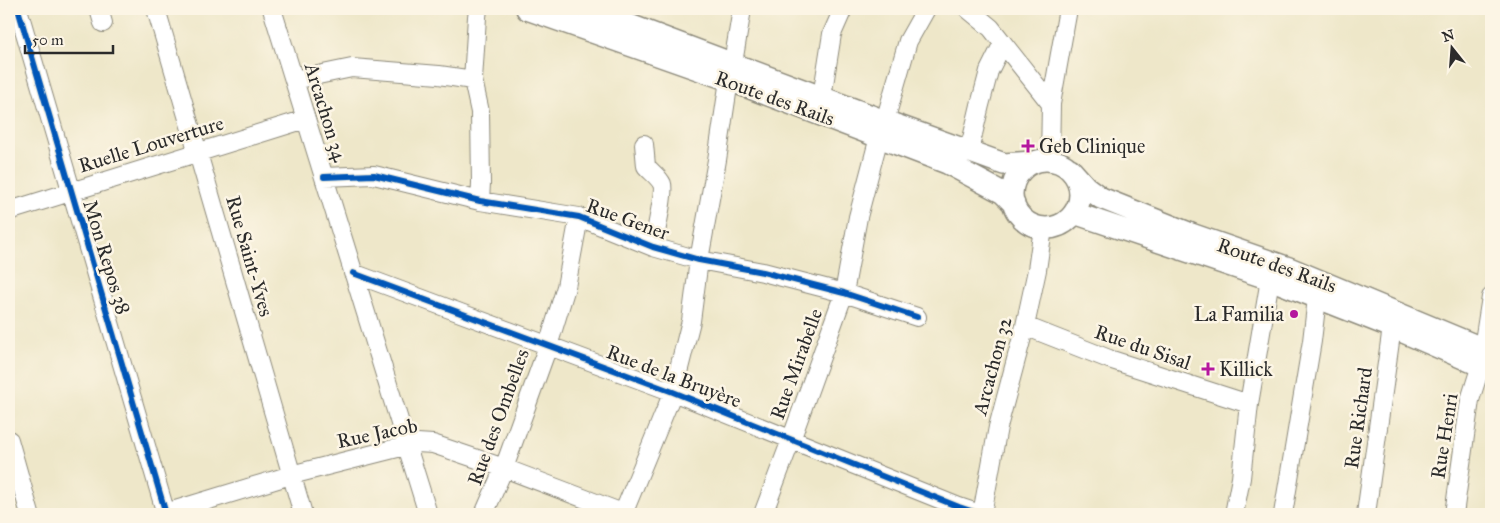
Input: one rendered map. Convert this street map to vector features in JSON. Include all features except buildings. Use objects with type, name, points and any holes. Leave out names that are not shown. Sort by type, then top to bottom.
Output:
[{"type":"main road","name":"Route des Rails","points":[[527,9],[822,97],[1003,192],[1014,204]]},
{"type":"main road","name":"Route des Rails","points":[[590,9],[731,71],[882,129],[969,151],[1004,164],[1042,161]]},
{"type":"main road","points":[[1042,161],[1060,163],[1070,169],[1076,177],[1080,195],[1079,204],[1068,220],[1052,227],[1043,228],[1025,220],[1018,213],[1014,204],[1013,189],[1018,175],[1025,168],[1042,161]]},
{"type":"main road","name":"Route des Rails","points":[[1070,169],[1086,188],[1101,198],[1160,222],[1289,268],[1486,359]]},
{"type":"main road","name":"Route des Rails","points":[[1074,213],[1270,279],[1392,327],[1486,359]]},
{"type":"street","name":"Mon Repos 38","points":[[18,9],[70,192],[94,266],[164,514]]},
{"type":"street","name":"Rue Saint-Yves","points":[[156,9],[303,514]]},
{"type":"street","name":"Arcachon 34","points":[[272,9],[428,514]]},
{"type":"street","points":[[478,9],[473,80],[480,112],[480,201]]},
{"type":"street","points":[[624,514],[673,392],[691,321],[699,260],[742,9]]},
{"type":"street","points":[[822,97],[832,34],[842,9]]},
{"type":"street","name":"Rue Mirabelle","points":[[763,514],[844,293],[858,217],[882,129],[908,41],[926,9]]},
{"type":"street","points":[[968,9],[991,28],[1051,104]]},
{"type":"street","points":[[1042,161],[1068,9]]},
{"type":"street","points":[[969,151],[989,71],[1003,43]]},
{"type":"street","points":[[294,80],[352,68],[439,75],[473,80]]},
{"type":"street","name":"Ruelle Louverture","points":[[9,211],[306,119]]},
{"type":"street","points":[[644,144],[646,166],[663,186],[663,196],[653,247]]},
{"type":"street","name":"Rue Gener","points":[[324,177],[374,175],[480,201],[579,217],[653,247],[699,260],[763,272],[844,293],[916,317]]},
{"type":"street","name":"Rue des Ombelles","points":[[484,514],[504,468],[548,346],[566,288],[579,217]]},
{"type":"street","name":"Arcachon 32","points":[[981,514],[998,427],[1025,326],[1037,270],[1043,228]]},
{"type":"street","name":"Rue de la Bruyère","points":[[353,273],[673,392],[959,507],[981,514]]},
{"type":"street","points":[[1234,514],[1241,478],[1249,404],[1270,279]]},
{"type":"street","name":"Rue Henri","points":[[1454,514],[1470,400],[1486,359],[1491,297]]},
{"type":"street","points":[[1283,514],[1312,341],[1317,298]]},
{"type":"street","name":"Rue du Sisal","points":[[1025,326],[1109,359],[1249,404]]},
{"type":"street","name":"Rue Richard","points":[[1366,514],[1392,327]]},
{"type":"street","points":[[9,440],[30,514]]},
{"type":"street","name":"Rue Jacob","points":[[164,514],[291,475],[417,443],[433,444],[504,468],[624,514]]},
{"type":"cycle path","points":[[18,9],[166,514]]},
{"type":"cycle path","points":[[324,177],[374,175],[480,201],[579,217],[653,247],[699,260],[763,272],[844,293],[917,317]]},
{"type":"cycle path","points":[[353,273],[673,392],[980,514]]},
{"type":"place","name":"Geb Clinique","points":[[1028,146]]},
{"type":"place","name":"La Familia","points":[[1294,314]]},
{"type":"place","name":"Killick","points":[[1208,369]]}]
